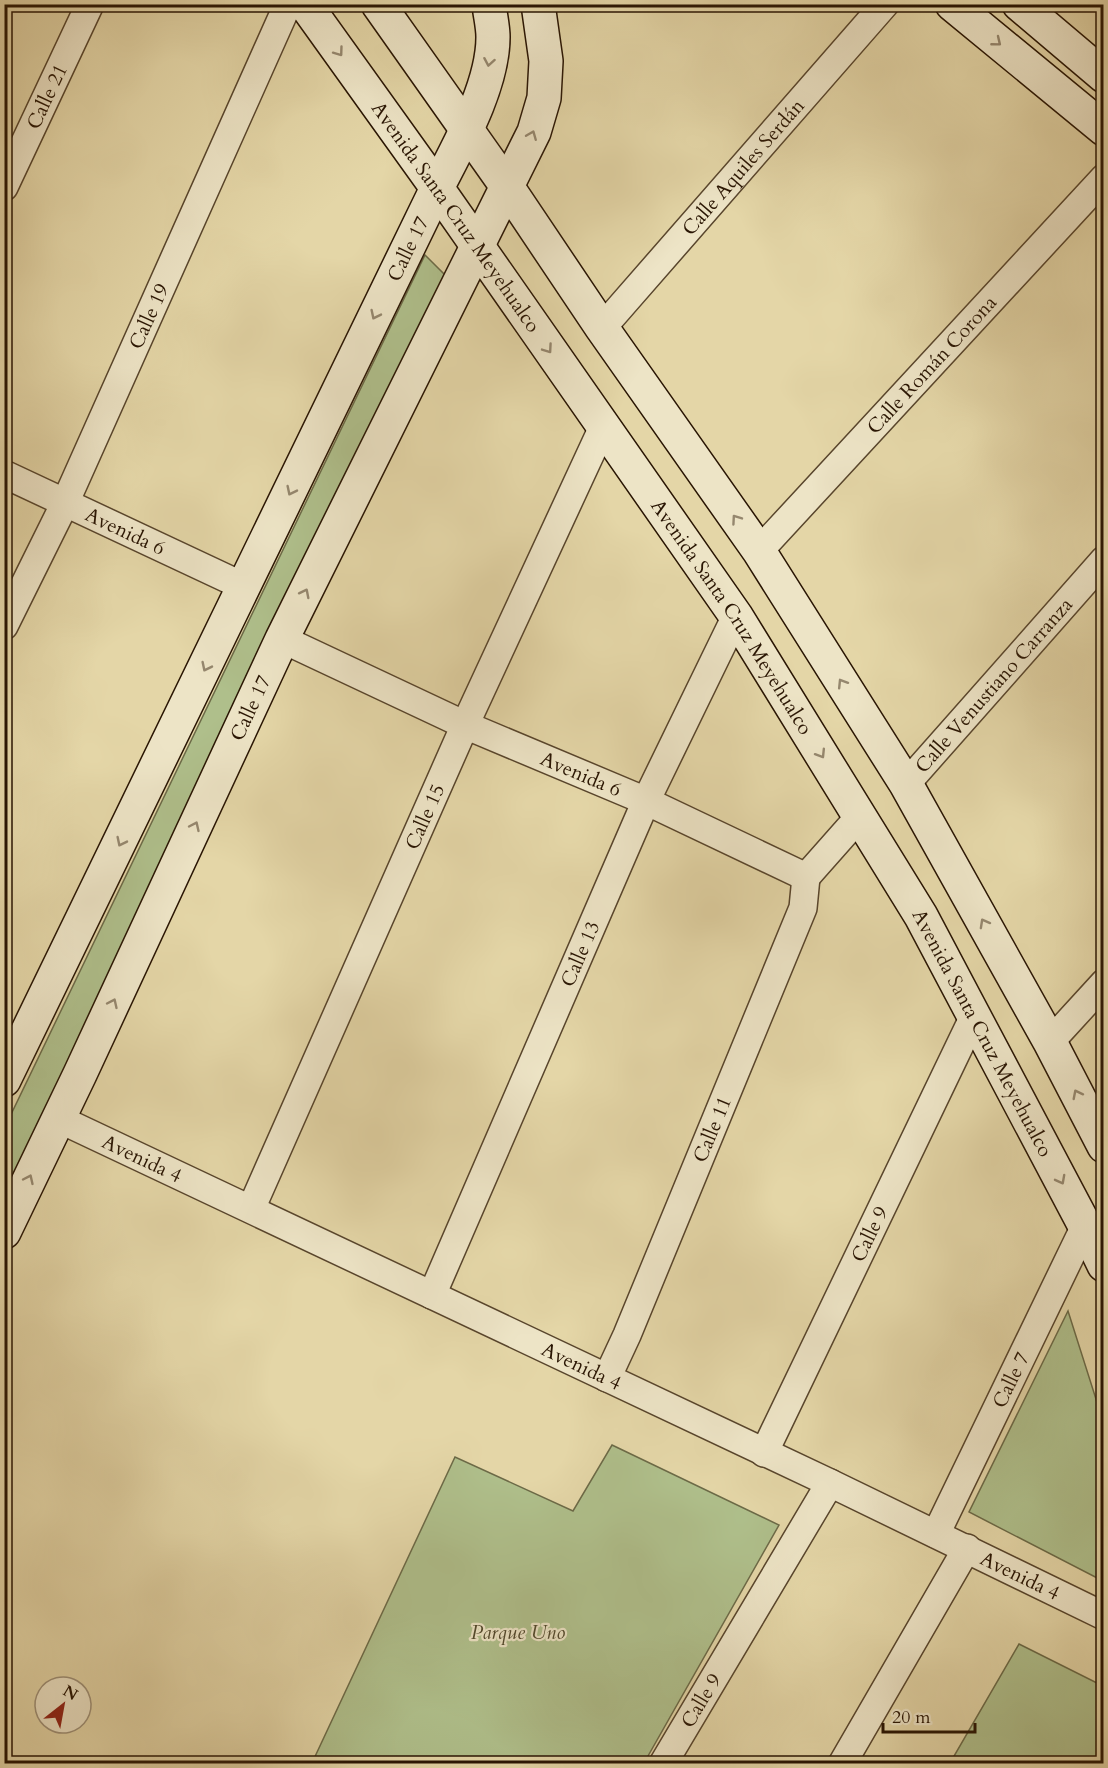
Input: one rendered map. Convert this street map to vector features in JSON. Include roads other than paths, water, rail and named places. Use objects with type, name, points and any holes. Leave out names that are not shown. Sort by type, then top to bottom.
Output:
[{"type":"street","name":"Calle 21","points":[[4,187],[90,4]]},
{"type":"street","name":"Calle 19","points":[[4,626],[65,502],[288,4]]},
{"type":"street","name":"Avenida Santa Cruz Meyehualco","points":[[305,4],[736,616],[921,916],[1104,1265]]},
{"type":"street","points":[[378,4],[759,551],[906,784],[1050,1042],[1104,1146]]},
{"type":"street","name":"Calle 17","points":[[4,1080],[245,587],[436,188],[467,131],[489,68],[493,37],[489,4]]},
{"type":"street","name":"Calle 17","points":[[4,1232],[59,1119],[282,639],[534,132],[544,98],[546,61],[538,4]]},
{"type":"street","name":"Calle Aquiles Serdán","points":[[602,328],[885,4]]},
{"type":"street","points":[[952,4],[1104,129]]},
{"type":"street","points":[[1019,4],[1104,76]]},
{"type":"street","name":"Calle Román Corona","points":[[759,551],[1104,178]]},
{"type":"street","name":"Calle 15","points":[[251,1209],[465,725],[603,428]]},
{"type":"street","name":"Avenida 6","points":[[4,474],[245,587]]},
{"type":"street","name":"Calle Venustiano Carranza","points":[[906,784],[1104,560]]},
{"type":"street","name":"Calle 13","points":[[432,1295],[646,801],[736,616]]},
{"type":"street","name":"Avenida 6","points":[[282,639],[465,725],[646,801],[806,877]]},
{"type":"street","points":[[806,877],[860,816]]},
{"type":"street","name":"Calle 11","points":[[607,1378],[627,1335],[803,908],[806,877]]},
{"type":"street","points":[[1050,1042],[1104,983]]},
{"type":"street","name":"Calle 9","points":[[764,1453],[974,1016]]},
{"type":"street","name":"Avenida 4","points":[[59,1119],[967,1548],[1104,1616]]},
{"type":"street","name":"Calle 7","points":[[936,1534],[1085,1226]]},
{"type":"street","name":"Calle 9","points":[[663,1764],[830,1483]]},
{"type":"street","points":[[842,1764],[967,1548]]},
{"type":"park label","name":"Parque Uno","points":[[518,1632]]}]
